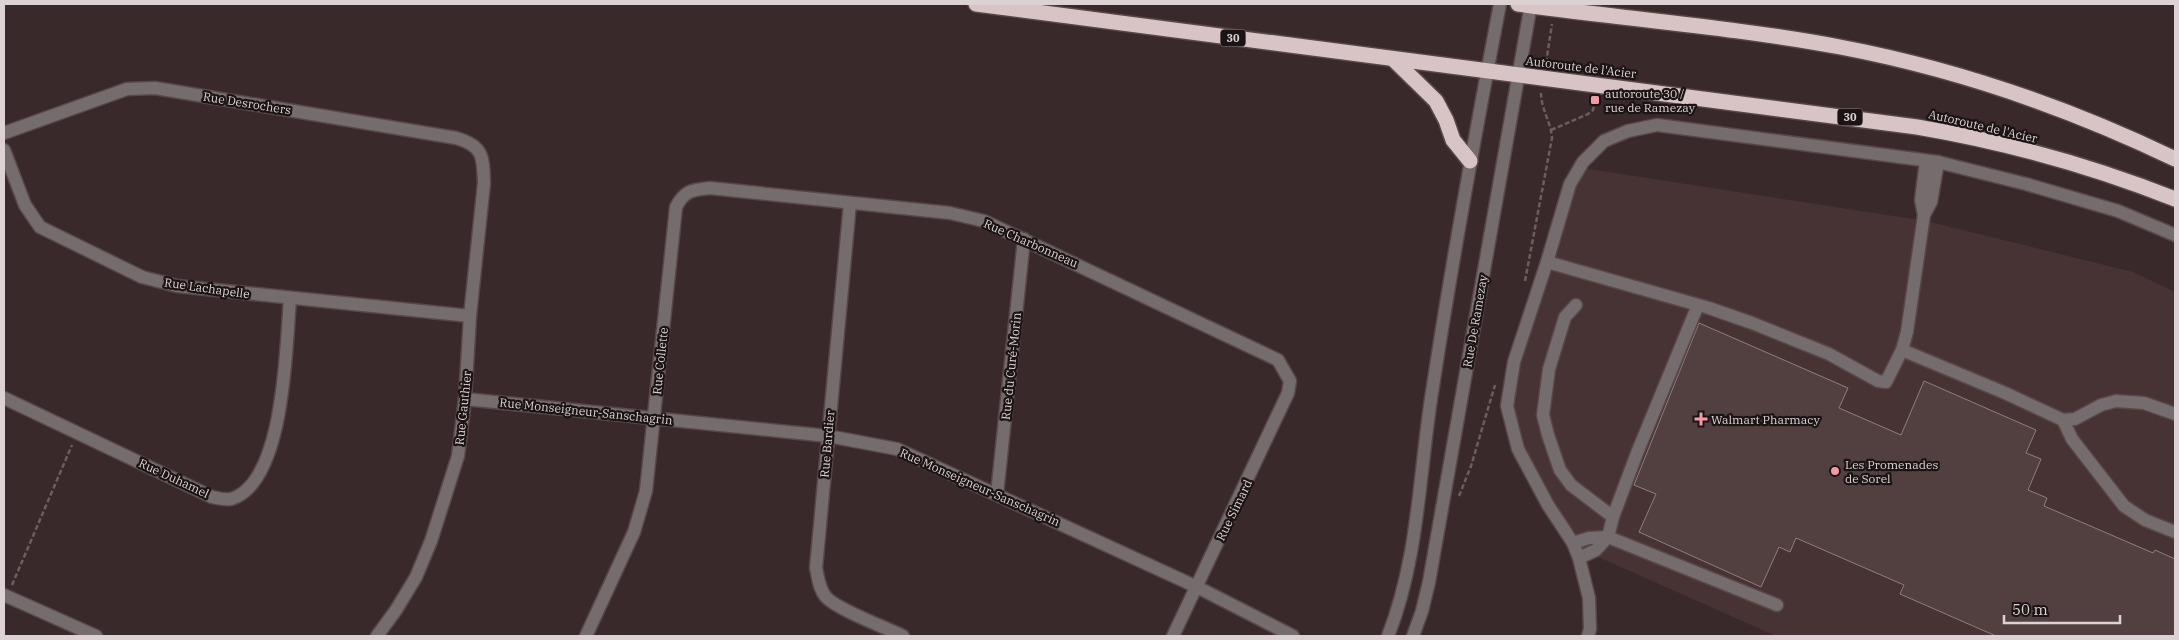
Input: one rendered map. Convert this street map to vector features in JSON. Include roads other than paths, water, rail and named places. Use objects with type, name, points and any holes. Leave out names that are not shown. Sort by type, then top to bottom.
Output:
[{"type":"highway","name":"Autoroute de l'Acier","points":[[976,4],[1842,116],[1940,131],[2067,162],[2175,198]]},
{"type":"highway","points":[[1526,4],[1792,39],[1885,56],[1969,78],[2033,100],[2099,124],[2175,159]]},
{"type":"highway","points":[[1393,59],[1436,101],[1446,120],[1453,140],[1470,161]]},
{"type":"street","points":[[1388,636],[1403,591],[1412,545],[1430,402],[1470,161],[1500,4]]},
{"type":"street","name":"Rue De Ramezay","points":[[1413,636],[1422,611],[1429,582],[1517,74],[1526,4]]},
{"type":"street","name":"Rue Desrochers","points":[[4,133],[127,89],[155,88],[456,138],[468,141],[478,148],[483,162]]},
{"type":"street","points":[[1588,636],[1590,629],[1589,598],[1579,558],[1573,543],[1548,505],[1518,449],[1507,406],[1514,362],[1570,184],[1583,162],[1604,141],[1628,131],[1657,125],[1932,162],[2026,184],[2118,211],[2175,235]]},
{"type":"street","name":"Rue Lachapelle","points":[[4,150],[25,205],[40,226],[142,277],[176,286],[470,316]]},
{"type":"street","name":"Rue Gauthier","points":[[377,636],[396,610],[416,577],[432,541],[458,456],[465,399],[470,316],[484,183],[483,162]]},
{"type":"street","points":[[1547,262],[1698,305],[1752,323],[1829,354],[1882,382],[1889,379],[1902,350],[1907,332],[1924,215],[1921,200],[1932,162]]},
{"type":"street","name":"Rue Charbonneau","points":[[682,196],[694,189],[710,188],[950,213],[984,221],[1278,360],[1290,381]]},
{"type":"street","name":"Rue Collette","points":[[586,636],[634,532],[646,491],[676,207],[682,196]]},
{"type":"street","name":"Rue Bardier","points":[[850,202],[816,568],[819,584],[826,597],[836,604],[903,636]]},
{"type":"street","name":"Rue du Curé-Morin","points":[[997,494],[1024,239]]},
{"type":"street","name":"Rue Duhamel","points":[[4,398],[212,497],[230,499],[250,487],[268,454],[281,412],[290,299]]},
{"type":"street","points":[[1576,305],[1566,317],[1549,369],[1543,415],[1560,470],[1571,485],[1613,516]]},
{"type":"street","points":[[1579,558],[1596,550],[1608,537],[1613,516],[1636,453],[1698,305]]},
{"type":"street","points":[[1902,350],[2006,393],[2063,420],[2075,419],[2101,405],[2116,401],[2144,403],[2175,414]]},
{"type":"street","name":"Rue Simard","points":[[1173,636],[1281,412],[1290,381]]},
{"type":"street","name":"Rue Monseigneur-Sanschagrin","points":[[465,399],[828,436],[897,448],[1197,587],[1293,636]]},
{"type":"street","points":[[2063,420],[2072,439],[2124,506],[2145,520],[2175,532]]},
{"type":"street","points":[[1573,543],[1589,538],[1608,537],[1777,605]]},
{"type":"street","points":[[5,595],[96,636]]},
{"type":"place","name":"autoroute 30 / rue de Ramezay","points":[[1595,100]]},
{"type":"place","name":"Walmart Pharmacy","points":[[1701,419]]},
{"type":"place","name":"Les Promenades de Sorel","points":[[1835,471]]}]
